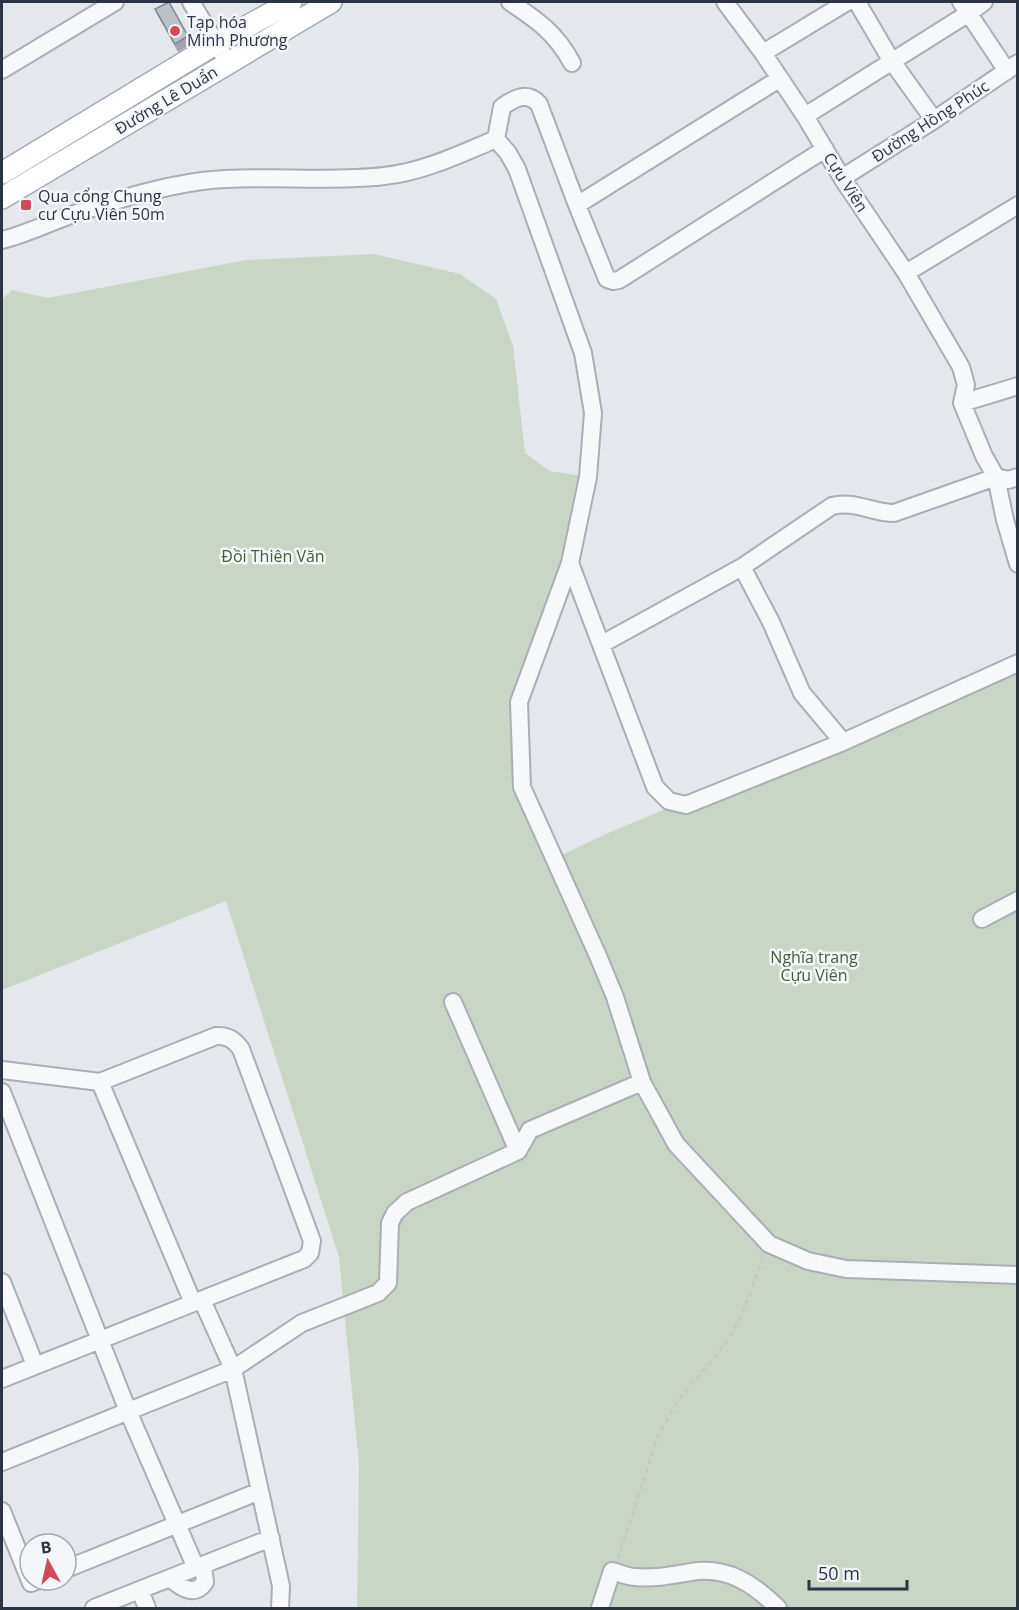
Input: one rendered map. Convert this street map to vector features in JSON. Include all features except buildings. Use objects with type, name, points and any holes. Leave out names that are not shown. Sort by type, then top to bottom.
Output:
[{"type":"main road","name":"Đường Lê Duẩn","points":[[2,173],[215,44],[291,2]]},
{"type":"main road","name":"Đường Lê Duẩn","points":[[2,198],[332,2]]},
{"type":"street","points":[[2,70],[115,2]]},
{"type":"street","points":[[191,2],[228,63]]},
{"type":"street","points":[[510,2],[532,15],[550,31],[572,63]]},
{"type":"street","name":"Cựu Viên","points":[[725,2],[763,53],[906,273],[961,367],[966,385],[962,403]]},
{"type":"street","points":[[763,53],[847,2]]},
{"type":"street","points":[[857,2],[891,60],[934,120]]},
{"type":"street","points":[[805,116],[891,60],[965,7],[984,2]]},
{"type":"street","points":[[965,7],[1012,67]]},
{"type":"street","name":"Đường Hồng Phúc","points":[[843,178],[1012,67]]},
{"type":"street","points":[[577,205],[779,79]]},
{"type":"street","points":[[496,139],[502,107],[514,98],[525,96],[534,98],[539,104],[607,279],[613,281],[619,280],[825,149]]},
{"type":"street","points":[[2,240],[96,207],[164,187],[204,181],[278,178],[344,179],[386,176],[419,169],[496,139]]},
{"type":"street","points":[[496,139],[508,153],[517,169],[583,353],[593,413],[588,477],[570,563],[519,702],[522,787],[615,997],[642,1082],[676,1144],[769,1244],[808,1261],[846,1269],[1017,1275]]},
{"type":"street","points":[[906,273],[1017,205]]},
{"type":"street","points":[[1017,386],[962,403],[984,456],[996,477],[1017,564]]},
{"type":"street","points":[[602,644],[741,567],[832,506],[850,504],[894,513],[996,477],[1008,480],[1017,477]]},
{"type":"street","points":[[570,563],[655,787],[669,801],[686,805],[843,742],[1017,663]]},
{"type":"street","points":[[741,567],[771,622],[802,693],[843,742]]},
{"type":"street","points":[[982,919],[1017,900]]},
{"type":"street","points":[[453,1002],[518,1151]]},
{"type":"street","points":[[2,1070],[100,1082],[216,1036],[225,1035],[241,1049],[312,1241],[310,1253],[304,1259],[2,1379]]},
{"type":"street","points":[[100,1082],[197,1302],[233,1368],[281,1586],[280,1608]]},
{"type":"street","points":[[2,1462],[233,1368],[302,1323],[378,1293],[388,1283],[390,1222],[395,1213],[407,1202],[518,1151],[530,1130],[642,1082]]},
{"type":"street","points":[[2,1092],[128,1412],[175,1524],[199,1567],[204,1582],[197,1589],[186,1590],[180,1588],[170,1578],[100,1607]]},
{"type":"street","points":[[2,1282],[35,1365]]},
{"type":"street","points":[[78,1564],[260,1491]]},
{"type":"street","points":[[2,1511],[18,1551]]},
{"type":"street","points":[[199,1567],[271,1538]]},
{"type":"street","points":[[600,1608],[612,1571],[635,1577],[671,1576],[695,1571],[722,1572],[742,1579],[764,1594],[778,1608]]},
{"type":"street","points":[[140,1590],[147,1608]]},
{"type":"path","points":[[612,1571],[658,1436],[678,1401],[726,1343],[742,1315],[769,1244]]},
{"type":"green space","name":"Đồi Thiên Văn","points":[[374,254],[460,274],[496,299],[513,346],[525,453],[550,471],[588,477],[563,556],[529,650],[513,705],[513,775],[549,861],[606,834],[1017,661],[1017,1608],[357,1608],[359,1465],[339,1257],[226,901],[2,990],[2,299],[12,290],[48,298],[246,260]]},
{"type":"place","name":"Tạp hóa Minh Phương","points":[[175,31]]},
{"type":"place","name":"Qua cổng Chung cư Cựu Viên 50m","points":[[26,205]]},
{"type":"park label","name":"Nghĩa trang Cựu Viên","points":[[814,966]]}]
